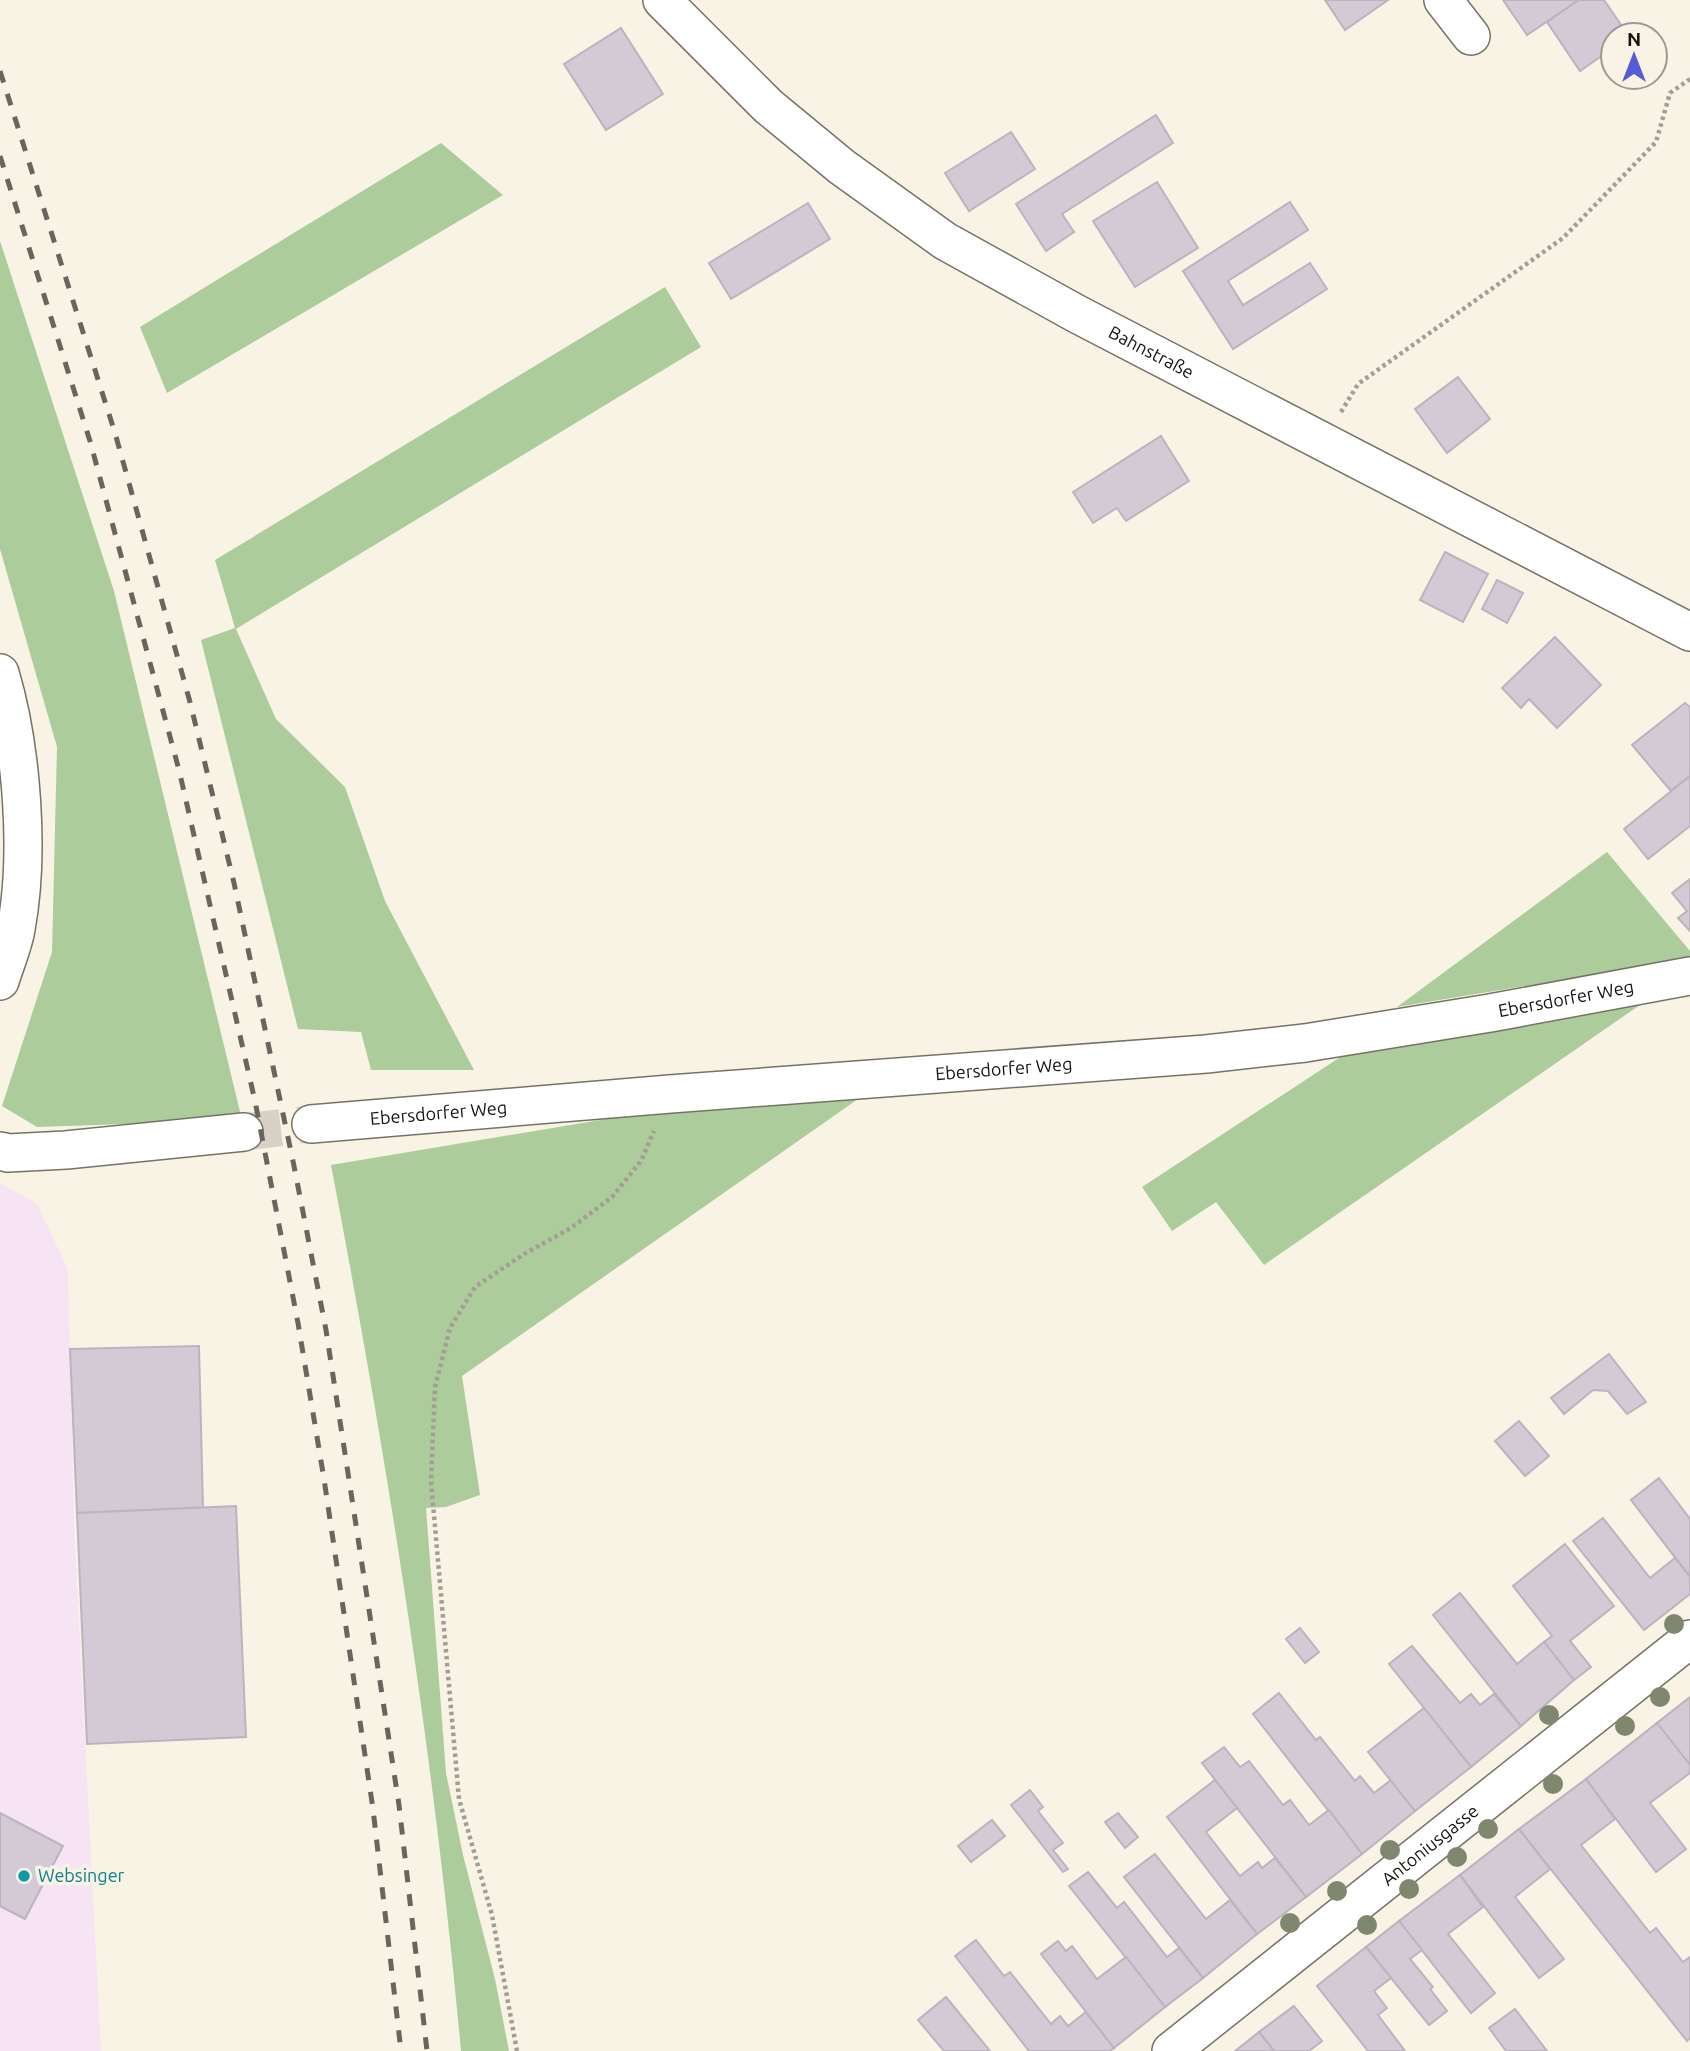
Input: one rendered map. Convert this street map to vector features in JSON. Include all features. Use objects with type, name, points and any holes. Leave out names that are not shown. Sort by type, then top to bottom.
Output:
[{"type":"street","name":"Bahnstraße","points":[[662,0],[779,115],[842,167],[945,242],[1077,314],[1690,632]]},
{"type":"street","points":[[1443,0],[1471,36]]},
{"type":"street","points":[[0,673],[15,735],[21,822],[21,879],[16,931],[0,981]]},
{"type":"street","name":"Ebersdorfer Weg","points":[[312,1124],[1256,1049],[1490,1013],[1690,976]]},
{"type":"street","points":[[0,1151],[8,1153],[66,1150],[244,1132]]},
{"type":"street","name":"Antoniusgasse","points":[[1171,2051],[1690,1639]]},
{"type":"path","points":[[1323,442],[1358,384],[1563,239],[1656,142],[1670,93],[1690,79]]},
{"type":"path","points":[[517,2051],[492,1915],[458,1799],[431,1481],[435,1387],[450,1328],[475,1287],[524,1254],[571,1228],[612,1197],[641,1161],[670,1094]]},
{"type":"shaded area","points":[[0,1183],[36,1203],[68,1269],[74,1524],[101,2051],[0,2051]]},
{"type":"green space","points":[[441,143],[503,195],[167,393],[140,327]]},
{"type":"green space","points":[[0,241],[114,591],[242,1120],[37,1127],[2,1106],[52,952],[57,747],[0,549]]},
{"type":"green space","points":[[665,287],[701,347],[236,629],[276,719],[345,787],[385,901],[474,1070],[371,1070],[361,1032],[298,1029],[201,640],[235,628],[215,560]]},
{"type":"green space","points":[[1607,852],[1690,951],[1690,959],[1397,1007]]},
{"type":"green space","points":[[1650,998],[1264,1265],[1216,1202],[1172,1231],[1142,1187],[1345,1054],[1449,1039]]},
{"type":"green space","points":[[868,1092],[462,1376],[480,1495],[446,1507],[426,1508],[446,1773],[463,1855],[495,1979],[509,2051],[461,2051],[437,1828],[407,1606],[331,1165],[618,1117]]},
{"type":"building","points":[[1325,0],[1388,0],[1345,30]]},
{"type":"building","points":[[1503,0],[1579,0],[1527,35]]},
{"type":"building","points":[[1579,0],[1604,0],[1618,21],[1599,21],[1599,58],[1580,71],[1547,22]]},
{"type":"building","points":[[621,28],[663,94],[606,130],[564,64]]},
{"type":"building","points":[[1156,115],[1173,143],[1062,214],[1074,232],[1046,251],[1016,204]]},
{"type":"building","points":[[1011,132],[1035,169],[969,211],[945,173]]},
{"type":"building","points":[[1157,182],[1198,248],[1135,287],[1093,221]]},
{"type":"building","points":[[1290,202],[1308,230],[1228,281],[1243,305],[1310,263],[1327,289],[1233,349],[1183,271]]},
{"type":"building","points":[[808,203],[830,239],[731,299],[709,263]]},
{"type":"building","points":[[1458,377],[1490,419],[1447,453],[1415,409]]},
{"type":"building","points":[[1161,436],[1189,481],[1126,521],[1117,508],[1093,523],[1073,492]]},
{"type":"building","points":[[1445,552],[1488,574],[1463,622],[1420,600]]},
{"type":"building","points":[[1497,580],[1523,593],[1507,623],[1482,609]]},
{"type":"building","points":[[1555,637],[1601,685],[1557,728],[1529,699],[1521,708],[1502,688]]},
{"type":"building","points":[[1685,703],[1690,707],[1690,776],[1671,791],[1632,745]]},
{"type":"building","points":[[1690,776],[1690,826],[1648,859],[1624,829]]},
{"type":"building","points":[[1690,879],[1690,931],[1678,918],[1687,911],[1672,893]]},
{"type":"building","points":[[199,1346],[203,1508],[77,1513],[70,1349]]},
{"type":"building","points":[[1609,1354],[1646,1402],[1627,1414],[1608,1391],[1593,1390],[1564,1414],[1551,1398]]},
{"type":"building","points":[[1519,1421],[1549,1456],[1525,1476],[1495,1441]]},
{"type":"building","points":[[1659,1478],[1690,1519],[1690,1577],[1631,1500]]},
{"type":"building","points":[[236,1506],[246,1737],[87,1744],[77,1513]]},
{"type":"building","points":[[1603,1518],[1650,1578],[1675,1558],[1690,1577],[1690,1594],[1644,1630],[1573,1541]]},
{"type":"building","points":[[1565,1544],[1614,1606],[1570,1641],[1591,1667],[1574,1680],[1544,1642],[1552,1636],[1513,1586]]},
{"type":"building","points":[[1460,1593],[1517,1664],[1544,1642],[1574,1680],[1521,1726],[1433,1615]]},
{"type":"building","points":[[1300,1628],[1319,1652],[1305,1663],[1286,1639]]},
{"type":"building","points":[[1412,1646],[1460,1703],[1471,1694],[1480,1705],[1494,1694],[1521,1726],[1471,1767],[1389,1664]]},
{"type":"building","points":[[1279,1693],[1316,1740],[1320,1737],[1355,1781],[1360,1776],[1374,1793],[1391,1780],[1415,1811],[1362,1854],[1253,1714]]},
{"type":"building","points":[[1690,1697],[1690,1765],[1657,1723]]},
{"type":"building","points":[[1424,1708],[1471,1767],[1415,1811],[1368,1752]]},
{"type":"building","points":[[1657,1723],[1690,1765],[1690,1773],[1650,1803],[1686,1849],[1656,1872],[1586,1779]]},
{"type":"building","points":[[1224,1747],[1240,1767],[1249,1761],[1283,1805],[1290,1800],[1309,1825],[1329,1810],[1362,1854],[1306,1897],[1202,1763]]},
{"type":"building","points":[[1586,1779],[1615,1819],[1581,1845],[1650,1933],[1656,1928],[1683,1962],[1690,1957],[1690,2038],[1687,2041],[1519,1829]]},
{"type":"building","points":[[1215,1780],[1237,1808],[1206,1832],[1240,1876],[1258,1862],[1262,1868],[1275,1858],[1306,1897],[1257,1934],[1167,1817]]},
{"type":"building","points":[[1030,1790],[1043,1807],[1038,1811],[1063,1843],[1053,1850],[1068,1869],[1063,1872],[1011,1805]]},
{"type":"building","name":"Websinger","points":[[0,1813],[63,1846],[25,1919],[0,1906]]},
{"type":"building","points":[[1118,1813],[1138,1837],[1125,1848],[1105,1822]]},
{"type":"building","points":[[992,1820],[1005,1836],[971,1862],[958,1846]]},
{"type":"building","points":[[1519,1829],[1550,1869],[1515,1897],[1564,1959],[1539,1978],[1460,1875]]},
{"type":"building","points":[[1155,1854],[1206,1919],[1230,1900],[1257,1934],[1203,1978],[1124,1877]]},
{"type":"building","points":[[1088,1872],[1117,1908],[1124,1902],[1167,1957],[1179,1948],[1203,1978],[1165,2007],[1069,1886]]},
{"type":"building","points":[[1460,1875],[1483,1907],[1448,1934],[1495,1993],[1471,2013],[1399,1921]]},
{"type":"building","points":[[1399,1921],[1422,1950],[1410,1959],[1433,1987],[1430,1989],[1447,2011],[1429,2025],[1366,1947]]},
{"type":"building","points":[[976,1940],[1004,1976],[1010,1972],[1051,2024],[1060,2016],[1068,2026],[1086,2012],[1114,2048],[1110,2051],[1029,2051],[955,1956]]},
{"type":"building","points":[[1058,1941],[1066,1951],[1072,1946],[1097,1979],[1126,1957],[1165,2007],[1114,2048],[1041,1954]]},
{"type":"building","points":[[1366,1947],[1391,1978],[1374,1991],[1387,2008],[1378,2015],[1405,2051],[1368,2051],[1317,1986]]},
{"type":"building","points":[[946,1997],[990,2051],[944,2051],[918,2020]]},
{"type":"building","points":[[1294,2006],[1322,2041],[1309,2051],[1274,2051],[1259,2032]]},
{"type":"building","points":[[1515,2009],[1547,2051],[1506,2051],[1489,2028]]},
{"type":"building","points":[[1259,2032],[1274,2051],[1235,2051]]},
{"type":"tunnel","points":[[244,1132],[311,1124]]},
{"type":"railway","points":[[0,71],[115,433],[190,702],[234,883],[326,1330],[399,1805],[427,2051]]},
{"type":"railway","points":[[0,156],[90,441],[179,770],[255,1101],[298,1323],[324,1479],[373,1809],[401,2051]]},
{"type":"place","name":"Websinger","points":[[24,1876]]}]
